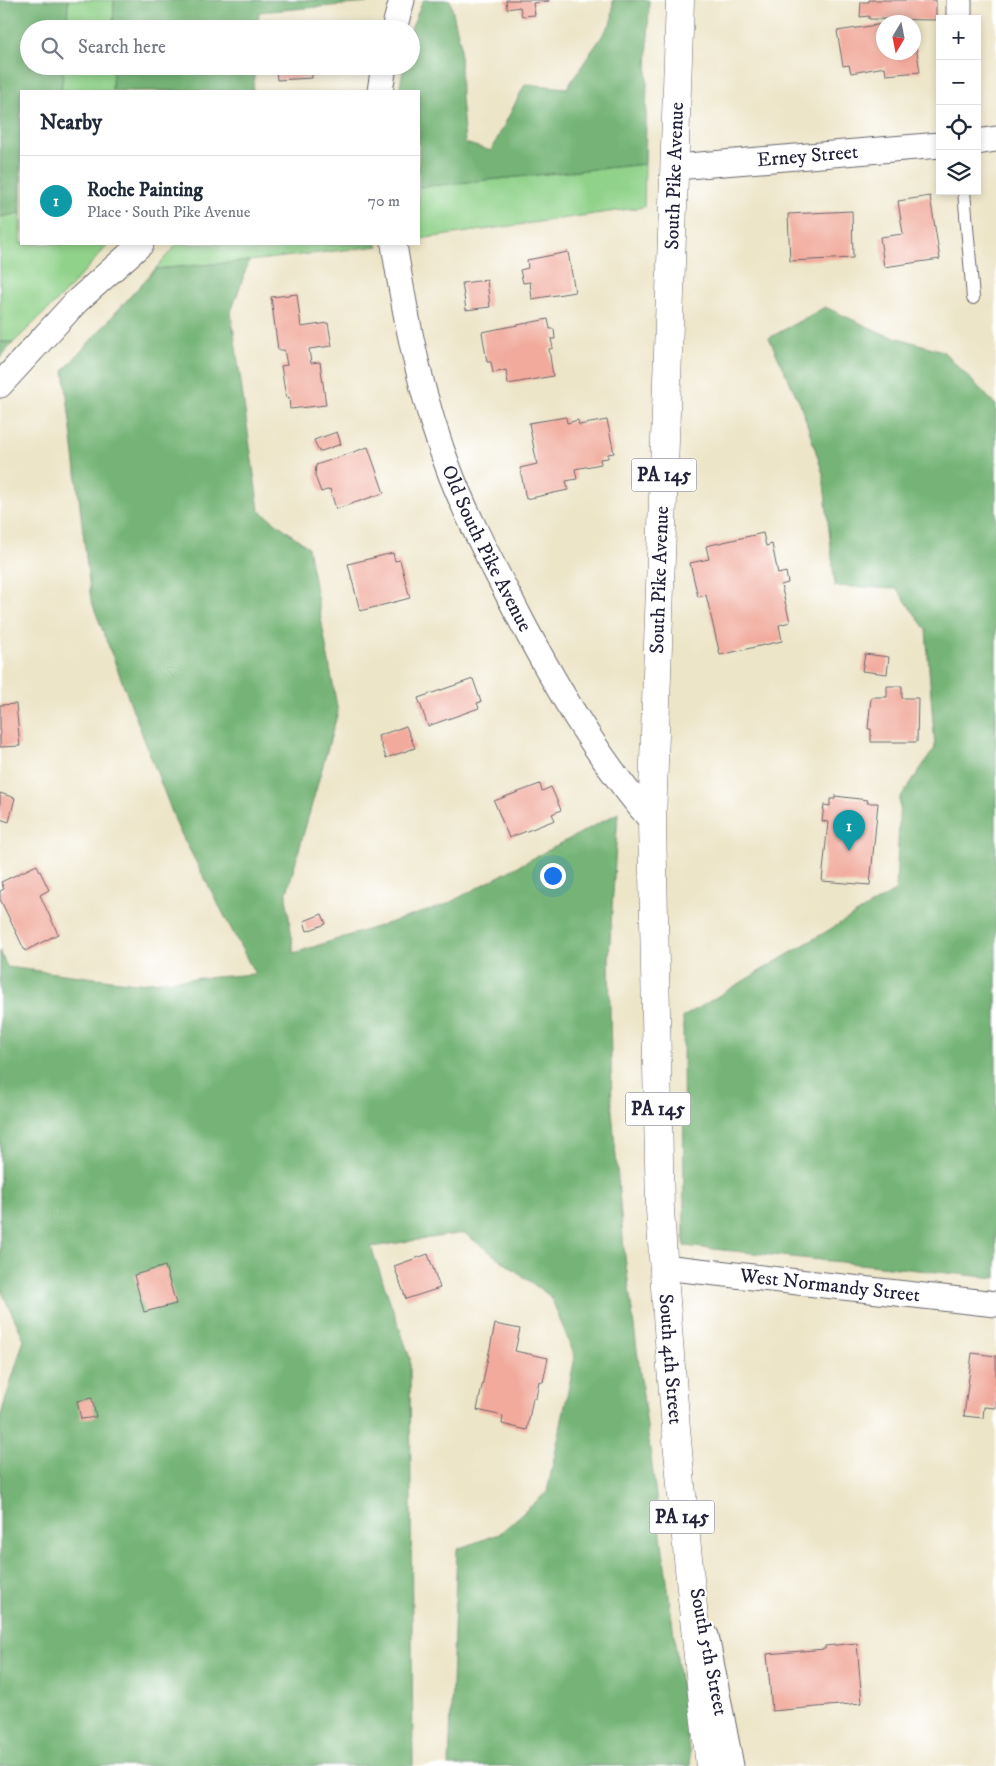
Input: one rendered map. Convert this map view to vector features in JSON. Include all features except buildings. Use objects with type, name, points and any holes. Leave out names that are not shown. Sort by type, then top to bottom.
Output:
[{"type":"main road","name":"South Pike Avenue","points":[[656,951],[652,821],[676,166],[680,0]]},
{"type":"main road","name":"South 4th Street","points":[[656,951],[660,1209],[663,1267],[684,1538],[710,1766]]},
{"type":"street","points":[[396,20],[402,0]]},
{"type":"street","points":[[959,0],[959,15]]},
{"type":"street","points":[[380,90],[383,75]]},
{"type":"street","points":[[981,142],[996,140]]},
{"type":"street","name":"Erney Street","points":[[676,166],[936,145]]},
{"type":"street","points":[[0,385],[76,302],[139,245]]},
{"type":"street","name":"Old South Pike Avenue","points":[[394,245],[402,297],[422,386],[451,474],[475,531],[546,667],[591,741],[652,821]]},
{"type":"street","name":"West Normandy Street","points":[[663,1267],[996,1304]]},
{"type":"street","name":"South 5th Street","points":[[684,1538],[701,1611],[731,1766]]},
{"type":"lane","points":[[964,195],[973,298]]},
{"type":"green space","points":[[0,0],[68,0],[67,20],[20,20],[20,75],[63,75],[61,90],[20,90],[20,213],[0,217]]},
{"type":"green space","points":[[68,0],[114,0],[113,20],[67,20]]},
{"type":"green space","points":[[114,0],[369,0],[367,3],[259,12],[259,20],[113,20]]},
{"type":"green space","points":[[423,0],[450,0],[460,42],[461,97],[465,143],[491,151],[525,84],[567,88],[612,21],[613,0],[649,0],[645,164],[420,187],[420,90],[399,90],[402,75],[420,75],[420,20],[415,20]]},
{"type":"green space","points":[[63,75],[113,75],[112,90],[61,90]]},
{"type":"green space","points":[[113,75],[254,75],[253,90],[112,90]]},
{"type":"green space","points":[[645,164],[644,207],[420,239],[420,187]]},
{"type":"green space","points":[[20,213],[20,245],[108,245],[62,296],[14,342],[0,342],[0,217]]},
{"type":"green space","points":[[176,245],[378,246],[249,261],[155,269]]},
{"type":"green space","points":[[249,261],[231,312],[259,510],[308,547],[338,712],[286,896],[294,953],[445,905],[618,813],[609,957],[612,1111],[624,1249],[691,1766],[449,1766],[457,1549],[499,1534],[547,1492],[575,1357],[551,1297],[464,1233],[371,1247],[410,1358],[413,1766],[0,1766],[0,1418],[24,1339],[0,1288],[0,951],[7,967],[136,983],[255,974],[178,828],[91,600],[64,370],[155,269]]},
{"type":"green space","points":[[825,307],[884,334],[943,351],[996,405],[996,1278],[684,1246],[683,1017],[896,890],[900,798],[935,748],[926,630],[897,589],[835,586],[823,474],[802,408],[769,338]]},
{"type":"green space","points":[[0,342],[14,342],[0,358]]},
{"type":"place","name":"Roche Painting","points":[[849,851]]}]
